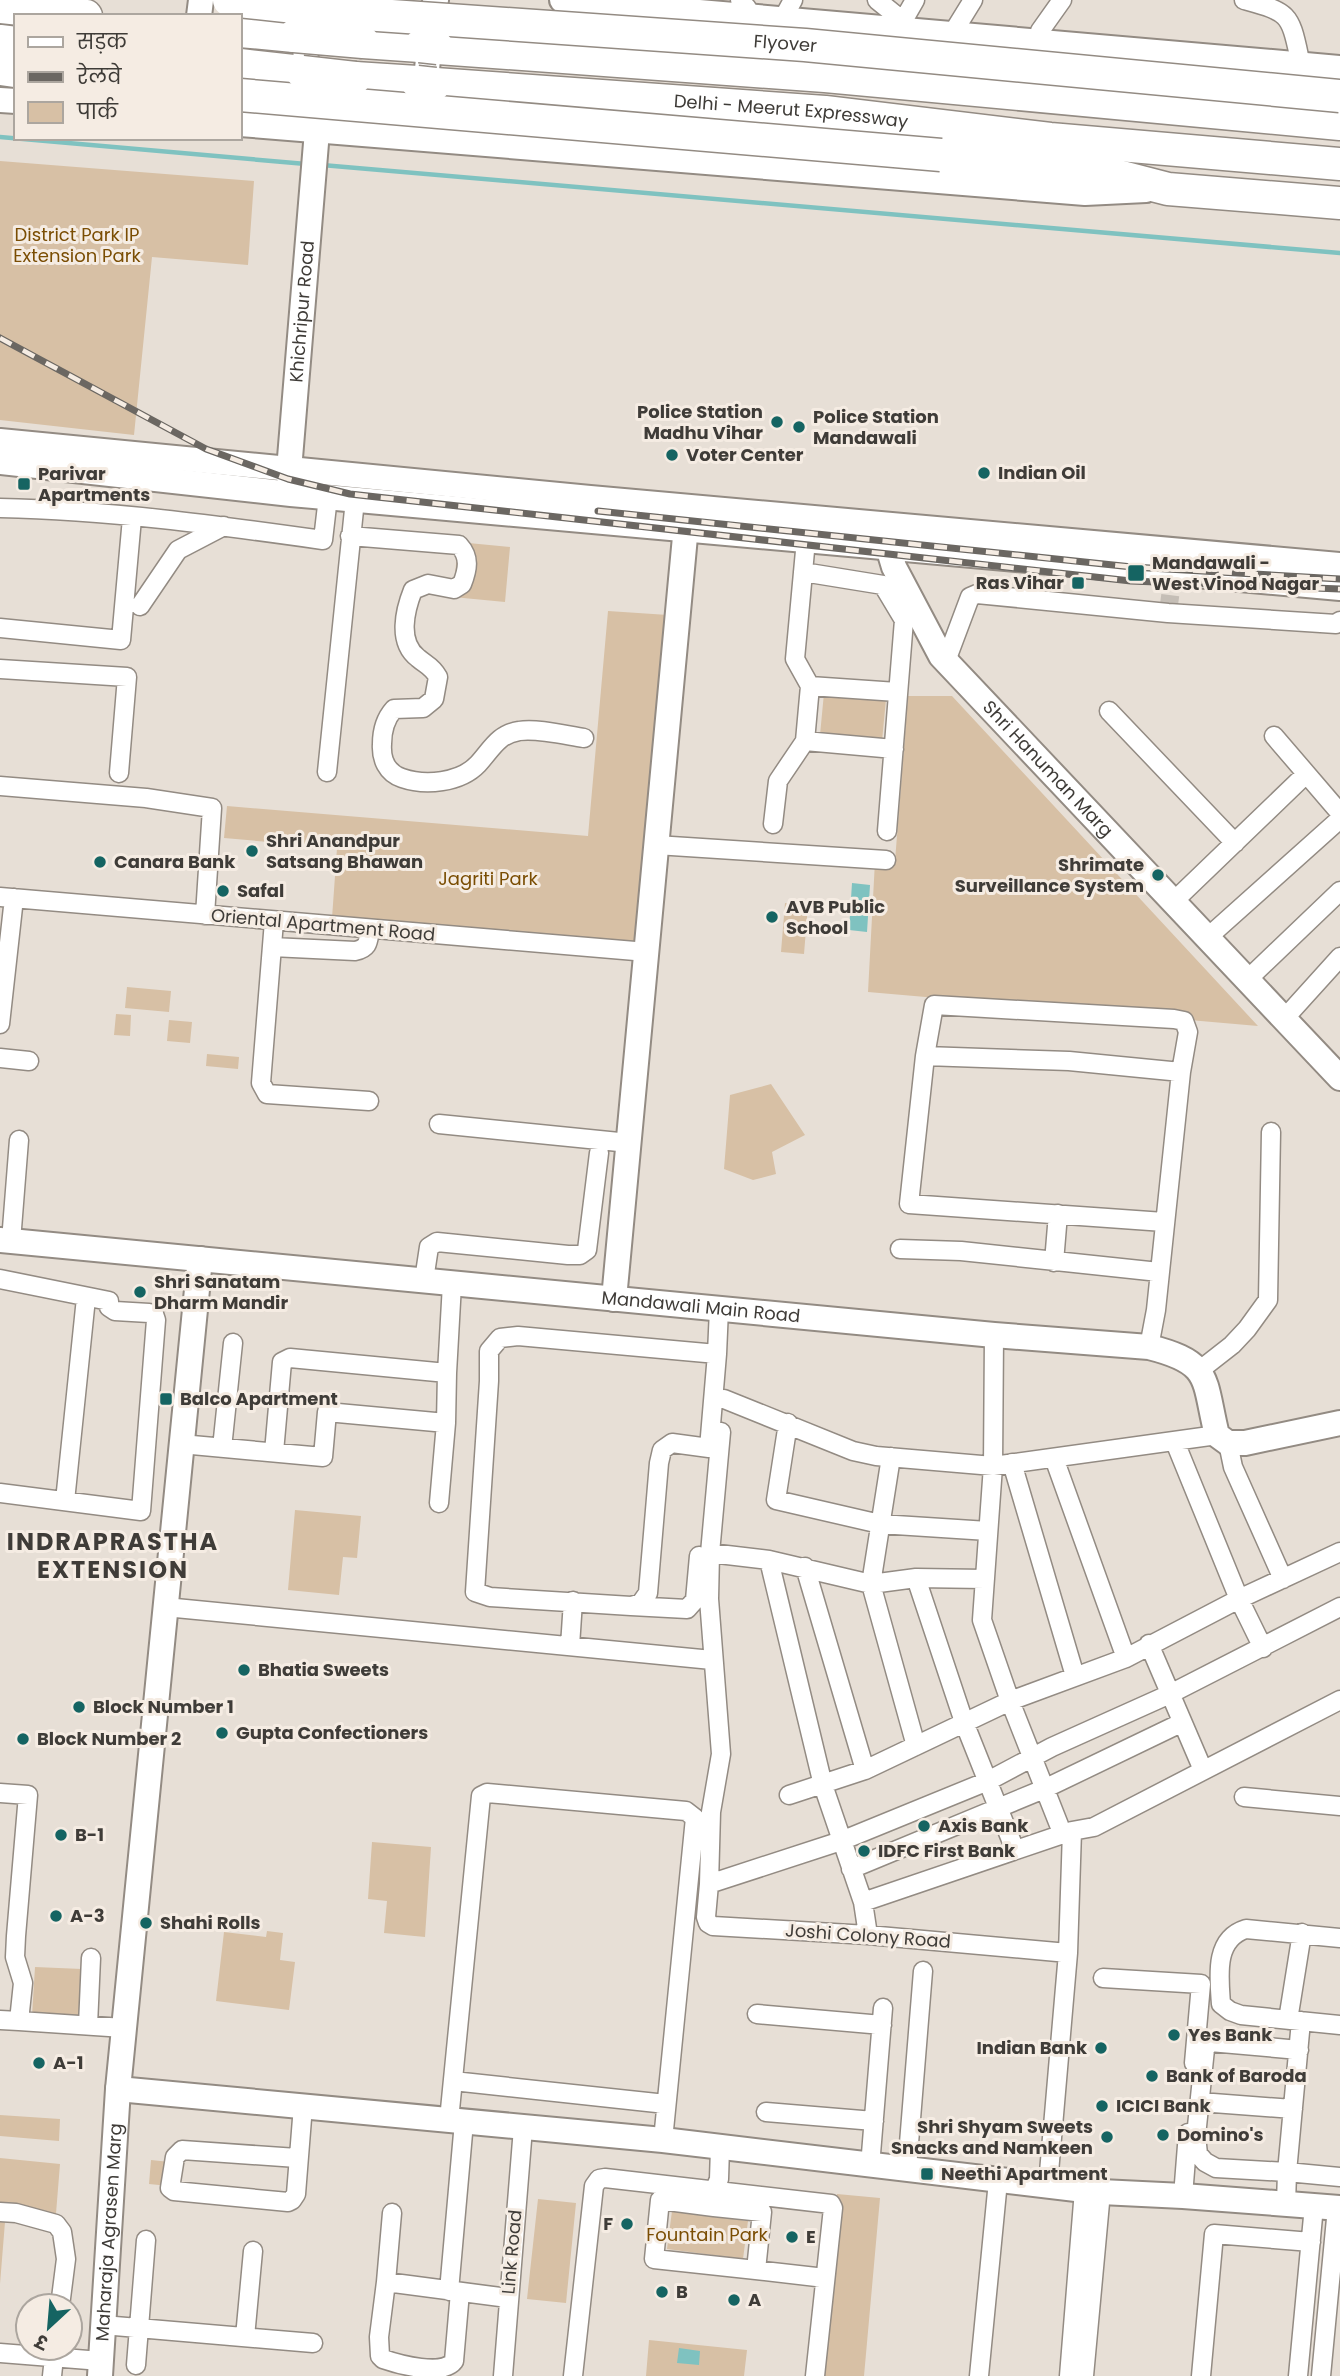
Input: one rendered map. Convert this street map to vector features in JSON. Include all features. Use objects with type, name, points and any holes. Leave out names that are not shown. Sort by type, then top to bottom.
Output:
[{"type":"highway","name":"Flyover","points":[[229,0],[349,13],[804,45],[1340,96]]},
{"type":"highway","points":[[0,7],[67,14]]},
{"type":"highway","name":"Delhi - Meerut Expressway","points":[[242,31],[825,76],[1340,124]]},
{"type":"highway","name":"Delhi - Meerut Expressway","points":[[242,65],[355,78],[825,112],[1051,139],[1340,164]]},
{"type":"highway","points":[[242,95],[1083,167],[1168,189],[1340,203]]},
{"type":"street","name":"Khichripur Road","points":[[290,482],[317,131],[308,111],[301,0]]},
{"type":"street","name":"Khichripur Road","points":[[317,131],[329,118],[322,8],[319,0]]},
{"type":"street","points":[[430,140],[422,120],[432,8],[436,0]]},
{"type":"street","points":[[562,0],[1340,68]]},
{"type":"street","points":[[663,0],[790,6],[903,21],[1340,59]]},
{"type":"street","points":[[877,0],[903,21]]},
{"type":"street","points":[[903,21],[915,0]]},
{"type":"street","points":[[957,26],[973,0]]},
{"type":"street","points":[[1040,31],[1062,0]]},
{"type":"street","points":[[1244,0],[1274,9],[1285,16],[1292,24],[1299,56]]},
{"type":"street","points":[[242,124],[1085,193],[1168,189]]},
{"type":"street","points":[[0,441],[290,482],[328,498],[686,518],[806,540],[889,536]]},
{"type":"street","points":[[0,462],[290,482],[1103,556],[1340,588]]},
{"type":"street","points":[[0,508],[224,526],[323,540],[328,498]]},
{"type":"street","points":[[327,772],[355,500]]},
{"type":"street","points":[[0,628],[121,640],[132,517]]},
{"type":"street","points":[[614,1299],[686,518]]},
{"type":"street","points":[[141,606],[178,550],[224,526]]},
{"type":"street","points":[[350,536],[459,544],[466,553],[467,564],[461,584],[454,589],[428,584],[413,590],[405,610],[405,637],[415,657],[432,667],[438,677],[434,699],[424,708],[394,709],[386,718],[382,757],[394,775],[412,781],[442,782],[461,776],[477,766],[496,741],[521,730],[584,737]]},
{"type":"street","name":"Shri Hanuman Marg","points":[[889,536],[894,567],[946,661],[1340,1078]]},
{"type":"street","points":[[773,824],[778,781],[805,741],[810,686],[795,659],[806,540]]},
{"type":"street","points":[[1103,556],[1340,565]]},
{"type":"street","points":[[803,572],[883,585],[904,620],[887,831]]},
{"type":"street","points":[[946,661],[970,597],[976,594],[1168,613],[1336,624],[1340,621]]},
{"type":"street","points":[[0,669],[127,677],[120,773]]},
{"type":"street","points":[[810,686],[897,692]]},
{"type":"street","points":[[1109,711],[1235,843]]},
{"type":"street","points":[[1275,736],[1340,813]]},
{"type":"street","points":[[805,741],[894,749]]},
{"type":"street","points":[[1173,902],[1306,774]]},
{"type":"street","points":[[0,786],[146,798],[212,808],[205,915]]},
{"type":"street","points":[[1207,939],[1340,819]]},
{"type":"street","points":[[656,845],[886,860]]},
{"type":"street","points":[[1247,980],[1340,891]]},
{"type":"street","points":[[0,1024],[7,897]]},
{"type":"street","name":"Oriental Apartment Road","points":[[7,897],[647,952]]},
{"type":"street","points":[[274,921],[261,1083],[267,1094],[369,1101]]},
{"type":"street","points":[[272,947],[363,950],[367,946],[370,929]]},
{"type":"street","points":[[1284,1019],[1340,957]]},
{"type":"street","points":[[1149,1348],[1156,1310],[1181,1072],[1188,1032],[1184,1021],[1174,1018],[934,1004],[925,1056],[909,1204],[1164,1222]]},
{"type":"street","points":[[925,1056],[1069,1061],[1181,1072]]},
{"type":"street","points":[[0,1058],[29,1060]]},
{"type":"street","points":[[439,1124],[629,1143]]},
{"type":"street","points":[[1271,1132],[1268,1300],[1232,1345],[1200,1370],[1233,1467],[1283,1578]]},
{"type":"street","points":[[5,1240],[19,1140]]},
{"type":"street","points":[[424,1280],[429,1247],[437,1242],[568,1255],[580,1255],[587,1250],[599,1153]]},
{"type":"street","points":[[1054,1262],[1058,1214]]},
{"type":"street","name":"Mandawali Main Road","points":[[5,1240],[1149,1348],[1167,1352],[1200,1370]]},
{"type":"street","points":[[900,1249],[961,1251],[1159,1272]]},
{"type":"street","name":"Maharaja Agrasen Marg","points":[[101,2369],[118,2089],[200,1259]]},
{"type":"street","points":[[0,1279],[109,1301],[109,1307],[115,1311],[154,1314],[156,1320],[141,1511],[0,1493]]},
{"type":"street","points":[[439,1503],[446,1423],[452,1284]]},
{"type":"street","points":[[65,1501],[86,1298]]},
{"type":"street","points":[[717,1354],[518,1336],[500,1338],[489,1351],[475,1592],[491,1597],[687,1609],[695,1600],[717,1354],[724,1309]]},
{"type":"street","name":"Joshi Colony Road","points":[[724,1309],[724,1399],[710,1553],[709,1599],[712,1660],[722,1754],[712,1812],[706,1917],[708,1923],[713,1926],[869,1935],[1068,1953]]},
{"type":"street","points":[[994,1335],[993,1466],[982,1620],[1044,1789],[1067,1833],[1068,1953],[1048,2184]]},
{"type":"street","points":[[222,1448],[233,1343]]},
{"type":"street","points":[[274,1452],[282,1362],[290,1358],[447,1373]]},
{"type":"street","points":[[724,1399],[853,1451],[993,1466],[1175,1442],[1223,1439],[1245,1443],[1340,1424]]},
{"type":"street","points":[[181,1444],[323,1457],[327,1412],[446,1423]]},
{"type":"street","points":[[788,1423],[776,1500],[880,1524],[988,1531]]},
{"type":"street","points":[[1175,1442],[1239,1599],[1263,1647]]},
{"type":"street","points":[[631,1606],[641,1603],[648,1593],[662,1451],[672,1443],[709,1448]]},
{"type":"street","points":[[891,1457],[872,1584],[916,1746]]},
{"type":"street","points":[[1054,1458],[1126,1658]]},
{"type":"street","points":[[1012,1463],[1075,1676]]},
{"type":"street","points":[[789,1795],[865,1770],[1010,1701],[1126,1658],[1239,1599],[1340,1552]]},
{"type":"street","points":[[710,1553],[769,1560],[872,1584],[916,1578],[985,1579]]},
{"type":"street","points":[[769,1560],[823,1785],[863,1902],[869,1935]]},
{"type":"street","points":[[805,1567],[865,1770]]},
{"type":"street","points":[[916,1578],[964,1722],[1015,1850]]},
{"type":"street","points":[[570,1646],[573,1601]]},
{"type":"street","points":[[165,1607],[712,1660]]},
{"type":"street","points":[[709,1884],[841,1841],[988,1781],[1170,1694],[1340,1607]]},
{"type":"street","points":[[1149,1644],[1203,1770]]},
{"type":"street","points":[[863,1902],[1067,1833],[1094,1827],[1340,1700]]},
{"type":"street","points":[[851,1869],[1044,1789],[1181,1723]]},
{"type":"street","points":[[0,1793],[28,1795],[15,1957],[23,1983],[19,2021]]},
{"type":"street","points":[[392,2213],[379,2337],[380,2356],[414,2369],[444,2370],[451,2367],[454,2361],[457,2121],[453,2081],[481,1796],[487,1793],[686,1811],[695,1818],[663,2140]]},
{"type":"street","points":[[1244,1797],[1340,1806]]},
{"type":"street","points":[[1340,1938],[1246,1929],[1232,1933],[1222,1949],[1221,2004],[1241,2015],[1340,2025]]},
{"type":"street","points":[[1286,2204],[1299,2050],[1294,2020],[1302,1933]]},
{"type":"street","points":[[88,2025],[91,1958]]},
{"type":"street","points":[[907,2168],[923,1971]]},
{"type":"street","points":[[1103,1978],[1201,1984],[1183,2196]]},
{"type":"street","points":[[757,2014],[883,2016],[870,2166]]},
{"type":"street","points":[[0,2020],[124,2028]]},
{"type":"street","points":[[1299,2050],[1210,2042],[1205,2049],[1196,2136],[1198,2154],[1216,2168],[1340,2177]]},
{"type":"street","points":[[453,2081],[666,2104]]},
{"type":"street","points":[[118,2089],[663,2140],[1093,2191],[1330,2208]]},
{"type":"street","points":[[1200,2102],[1293,2109]]},
{"type":"street","points":[[297,2158],[182,2150],[175,2157],[170,2188],[174,2191],[288,2202],[292,2200],[296,2194],[303,2106]]},
{"type":"street","points":[[766,2112],[874,2121]]},
{"type":"street","name":"Link Road","points":[[503,2376],[523,2128]]},
{"type":"street","points":[[715,2198],[720,2148]]},
{"type":"street","points":[[573,2376],[594,2186],[598,2179],[715,2198],[762,2212],[756,2270]]},
{"type":"street","points":[[979,2376],[998,2181]]},
{"type":"street","points":[[1069,2376],[1093,2191]]},
{"type":"street","points":[[1083,2376],[1093,2191]]},
{"type":"street","points":[[815,2376],[833,2208],[831,2204],[715,2198],[660,2200],[654,2259],[825,2278]]},
{"type":"street","points":[[1298,2376],[1311,2242],[1330,2208]]},
{"type":"street","points":[[1321,2376],[1336,2255],[1330,2208]]},
{"type":"street","points":[[0,2213],[16,2213],[56,2224],[62,2232],[66,2259],[62,2292]]},
{"type":"street","points":[[1201,2376],[1214,2234],[1311,2242]]},
{"type":"street","points":[[136,2365],[146,2240]]},
{"type":"street","points":[[245,2337],[253,2251]]},
{"type":"street","points":[[386,2282],[508,2298]]},
{"type":"street","points":[[103,2325],[313,2343]]},
{"type":"street","points":[[82,2362],[101,2369]]},
{"type":"green space","name":"District Park IP Extension Park","points":[[0,161],[254,181],[248,265],[152,257],[134,435],[0,420]]},
{"type":"green space","points":[[458,542],[510,547],[505,602],[453,597]]},
{"type":"green space","name":"Jagriti Park","points":[[608,611],[668,615],[640,944],[332,918],[337,848],[224,838],[227,806],[588,836]]},
{"type":"green space","points":[[824,693],[886,699],[882,741],[820,735]]},
{"type":"green space","points":[[908,696],[952,696],[1258,1026],[868,992],[875,861],[895,861]]},
{"type":"green space","points":[[785,903],[808,905],[804,954],[781,952]]},
{"type":"green space","points":[[127,987],[171,991],[169,1012],[125,1008]]},
{"type":"green space","points":[[116,1014],[131,1015],[130,1036],[114,1035]]},
{"type":"green space","points":[[169,1020],[192,1022],[190,1043],[167,1041]]},
{"type":"green space","points":[[207,1054],[239,1057],[238,1069],[206,1066]]},
{"type":"green space","points":[[771,1084],[805,1135],[772,1152],[776,1174],[753,1180],[724,1169],[730,1095]]},
{"type":"green space","points":[[295,1510],[361,1516],[357,1558],[343,1557],[339,1595],[288,1590]]},
{"type":"green space","points":[[372,1842],[431,1847],[425,1937],[384,1933],[387,1901],[368,1899]]},
{"type":"green space","points":[[267,1931],[283,1933],[280,1960],[295,1962],[289,2010],[216,2001],[224,1932],[266,1937]]},
{"type":"green space","points":[[35,1967],[82,1969],[79,2019],[32,2016]]},
{"type":"green space","points":[[0,2115],[60,2119],[59,2141],[0,2136]]},
{"type":"green space","points":[[0,2158],[60,2164],[55,2226],[5,2222],[0,2284]]},
{"type":"green space","points":[[151,2160],[170,2162],[169,2186],[149,2184]]},
{"type":"green space","points":[[837,2194],[880,2198],[864,2376],[821,2376]]},
{"type":"green space","points":[[538,2199],[576,2203],[566,2303],[527,2299]]},
{"type":"green space","name":"Fountain Park","points":[[672,2211],[748,2221],[743,2259],[667,2249]]},
{"type":"green space","points":[[649,2340],[747,2350],[744,2376],[646,2376]]},
{"type":"water","points":[[852,883],[870,885],[867,932],[849,930]]},
{"type":"water","points":[[679,2348],[700,2351],[699,2365],[677,2363]]},
{"type":"waterway","points":[[0,137],[14,138]]},
{"type":"waterway","points":[[34,140],[306,164]]},
{"type":"waterway","points":[[322,165],[1340,253]]},
{"type":"tunnel","points":[[1168,613],[1173,573]]},
{"type":"railway","points":[[0,338],[206,449],[288,479],[350,494],[1131,581],[1340,589]]},
{"type":"railway","points":[[598,511],[1132,567],[1340,579]]},
{"type":"place","name":"Police Station Madhu Vihar","points":[[777,422]]},
{"type":"place","name":"Police Station Mandawali","points":[[799,427]]},
{"type":"place","name":"Voter Center","points":[[672,455]]},
{"type":"place","name":"Indian Oil","points":[[984,473]]},
{"type":"place","name":"Parivar Apartments","points":[[24,484]]},
{"type":"place","name":"Mandawali - West Vinod Nagar","points":[[1136,573]]},
{"type":"place","name":"Ras Vihar","points":[[1078,583]]},
{"type":"place","name":"Shri Anandpur Satsang Bhawan","points":[[252,851]]},
{"type":"place","name":"Canara Bank","points":[[100,862]]},
{"type":"place","name":"Shrimate Surveillance System","points":[[1158,875]]},
{"type":"place","name":"Safal","points":[[223,891]]},
{"type":"place","name":"AVB Public School","points":[[772,917]]},
{"type":"place","name":"Shri Sanatam Dharm Mandir","points":[[140,1292]]},
{"type":"place","name":"Balco Apartment","points":[[166,1399]]},
{"type":"place","name":"Bhatia Sweets","points":[[244,1670]]},
{"type":"place","name":"Block Number 1","points":[[79,1707]]},
{"type":"place","name":"Gupta Confectioners","points":[[222,1733]]},
{"type":"place","name":"Block Number 2","points":[[23,1739]]},
{"type":"place","name":"Axis Bank","points":[[924,1826]]},
{"type":"place","name":"B-1","points":[[61,1835]]},
{"type":"place","name":"IDFC First Bank","points":[[864,1851]]},
{"type":"place","name":"A-3","points":[[56,1916]]},
{"type":"place","name":"Shahi Rolls","points":[[146,1923]]},
{"type":"place","name":"Yes Bank","points":[[1174,2035]]},
{"type":"place","name":"Indian Bank","points":[[1101,2048]]},
{"type":"place","name":"A-1","points":[[39,2063]]},
{"type":"place","name":"Bank of Baroda","points":[[1152,2076]]},
{"type":"place","name":"ICICI Bank","points":[[1102,2106]]},
{"type":"place","name":"Domino's","points":[[1163,2135]]},
{"type":"place","name":"Shri Shyam Sweets Snacks and Namkeen","points":[[1107,2137]]},
{"type":"place","name":"Neethi Apartment","points":[[927,2174]]},
{"type":"place","name":"F","points":[[627,2224]]},
{"type":"place","name":"E","points":[[792,2237]]},
{"type":"place","name":"B","points":[[662,2292]]},
{"type":"place","name":"A","points":[[734,2300]]},
{"type":"district","name":"INDRAPRASTHA EXTENSION","points":[[113,1556]]}]
